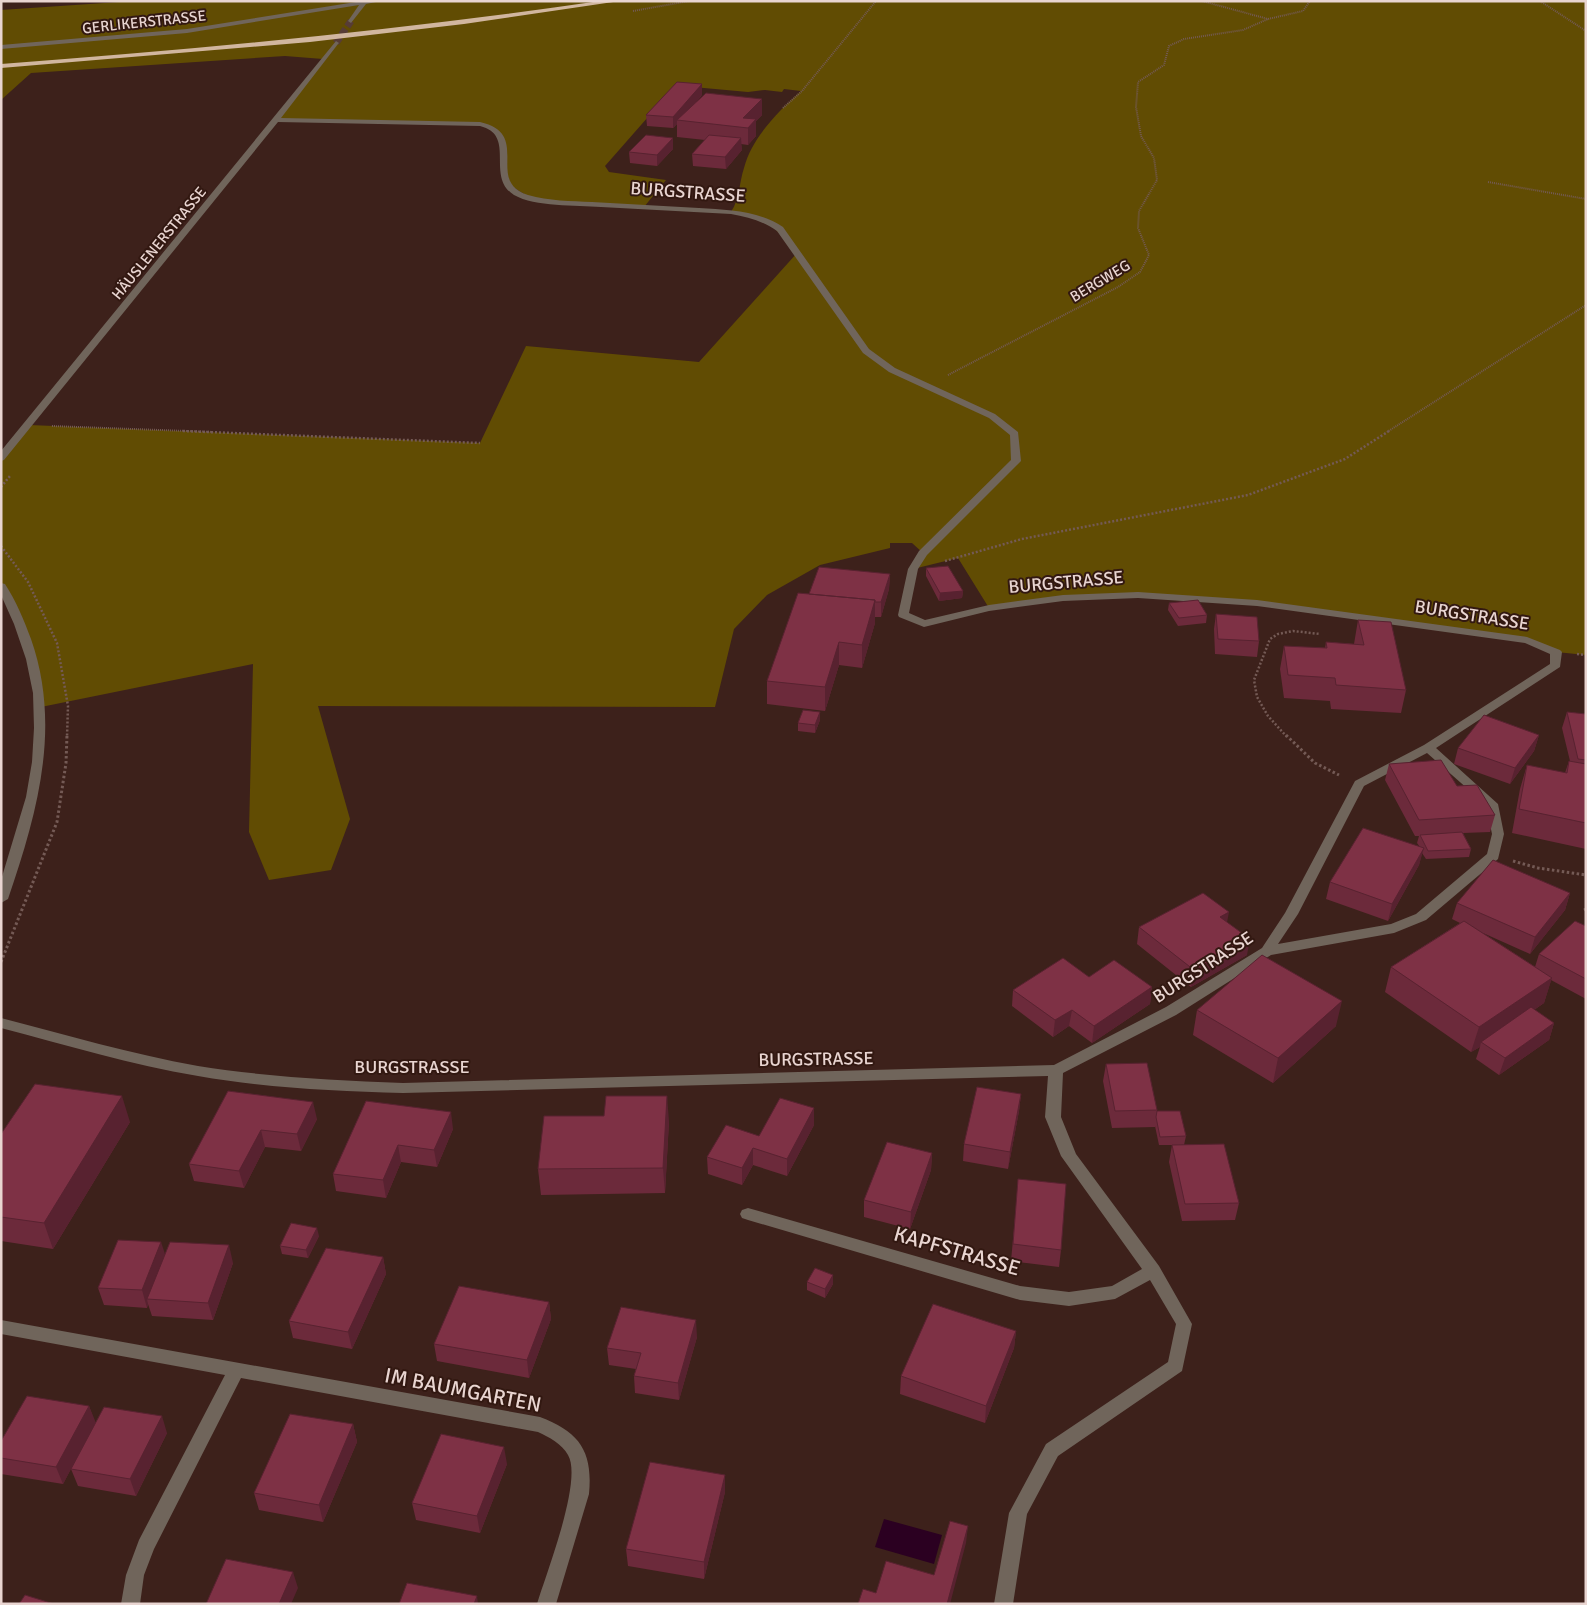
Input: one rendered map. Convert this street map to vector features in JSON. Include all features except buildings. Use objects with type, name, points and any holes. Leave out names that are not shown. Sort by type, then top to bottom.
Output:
[{"type":"highway","points":[[1,59],[308,32],[567,1]]},
{"type":"highway","points":[[1,66],[318,39],[466,22],[617,1]]},
{"type":"street","name":"GERLIKERSTRASSE","points":[[1,47],[166,33],[214,27],[306,10],[378,1]]},
{"type":"street","points":[[351,22],[364,2]]},
{"type":"street","name":"HÄUSLENERSTRASSE","points":[[1,458],[276,120],[336,43]]},
{"type":"street","name":"BURGSTRASSE","points":[[1,1023],[144,1060],[196,1071],[300,1084],[403,1088],[1056,1070],[1171,1011],[1267,951],[1291,914],[1358,784],[1428,748],[1556,665],[1556,652],[1517,638],[1257,603],[1138,595],[1063,598],[989,608],[924,624],[903,615],[912,569],[923,553],[1016,461],[1014,434],[992,416],[925,387],[892,370],[866,351],[780,229],[768,221],[751,215],[731,212],[556,202],[514,192],[505,182],[501,136],[494,128],[480,124],[276,120]]},
{"type":"street","points":[[1,586],[31,649],[41,707],[39,764],[27,825],[1,899]]},
{"type":"street","points":[[1267,951],[1394,928],[1421,918],[1494,856],[1498,834],[1492,804],[1428,748]]},
{"type":"street","points":[[1003,1604],[1018,1512],[1052,1450],[1176,1366],[1184,1324],[1153,1271],[1069,1156],[1053,1116],[1056,1070]]},
{"type":"street","name":"KAPFSTRASSE","points":[[748,1214],[1020,1293],[1070,1299],[1115,1292],[1153,1271]]},
{"type":"street","name":"IM BAUMGARTEN","points":[[1,1327],[540,1425],[554,1431],[572,1443],[580,1457],[583,1476],[580,1494],[546,1604]]},
{"type":"street","points":[[130,1604],[135,1575],[146,1546],[236,1371]]},
{"type":"path","points":[[783,108],[802,91],[876,1]]},
{"type":"path","points":[[1202,1],[1268,19]]},
{"type":"path","name":"BERGWEG","points":[[925,387],[1118,287],[1140,272],[1149,255],[1138,228],[1139,211],[1157,180],[1154,158],[1141,136],[1136,107],[1138,82],[1164,65],[1169,46],[1184,39],[1243,30],[1268,19],[1304,12],[1310,1]]},
{"type":"path","points":[[1540,1],[1586,30]]},
{"type":"path","points":[[1488,182],[1586,199]]},
{"type":"path","points":[[912,569],[1022,539],[1248,495],[1345,459],[1586,305]]},
{"type":"path","points":[[63,426],[480,443]]},
{"type":"path","points":[[1324,634],[1293,631],[1278,634],[1270,639],[1254,680],[1257,698],[1268,716],[1296,747],[1315,763],[1358,784]]},
{"type":"path","points":[[1494,856],[1538,868],[1586,875]]},
{"type":"shaded area","points":[[134,1],[1586,1],[1586,655],[1556,652],[1527,640],[1257,603],[1136,595],[1063,598],[989,608],[958,558],[913,569],[923,553],[912,543],[890,543],[890,548],[820,565],[767,595],[734,629],[715,707],[318,706],[350,819],[331,870],[269,880],[249,832],[253,664],[41,707],[31,649],[1,586],[1,457],[29,425],[480,443],[526,346],[699,362],[797,253],[768,221],[731,212],[738,196],[744,168],[753,146],[775,116],[801,91],[784,89],[782,92],[765,90],[748,92],[682,86],[670,92],[605,166],[609,172],[666,180],[644,207],[556,202],[529,197],[505,182],[501,135],[480,124],[276,120],[323,59],[285,56],[31,73],[1,100],[1,10]]},
{"type":"shaded area","points":[[884,1519],[942,1535],[934,1564],[875,1547]]},
{"type":"tunnel","points":[[336,43],[351,21]]}]
